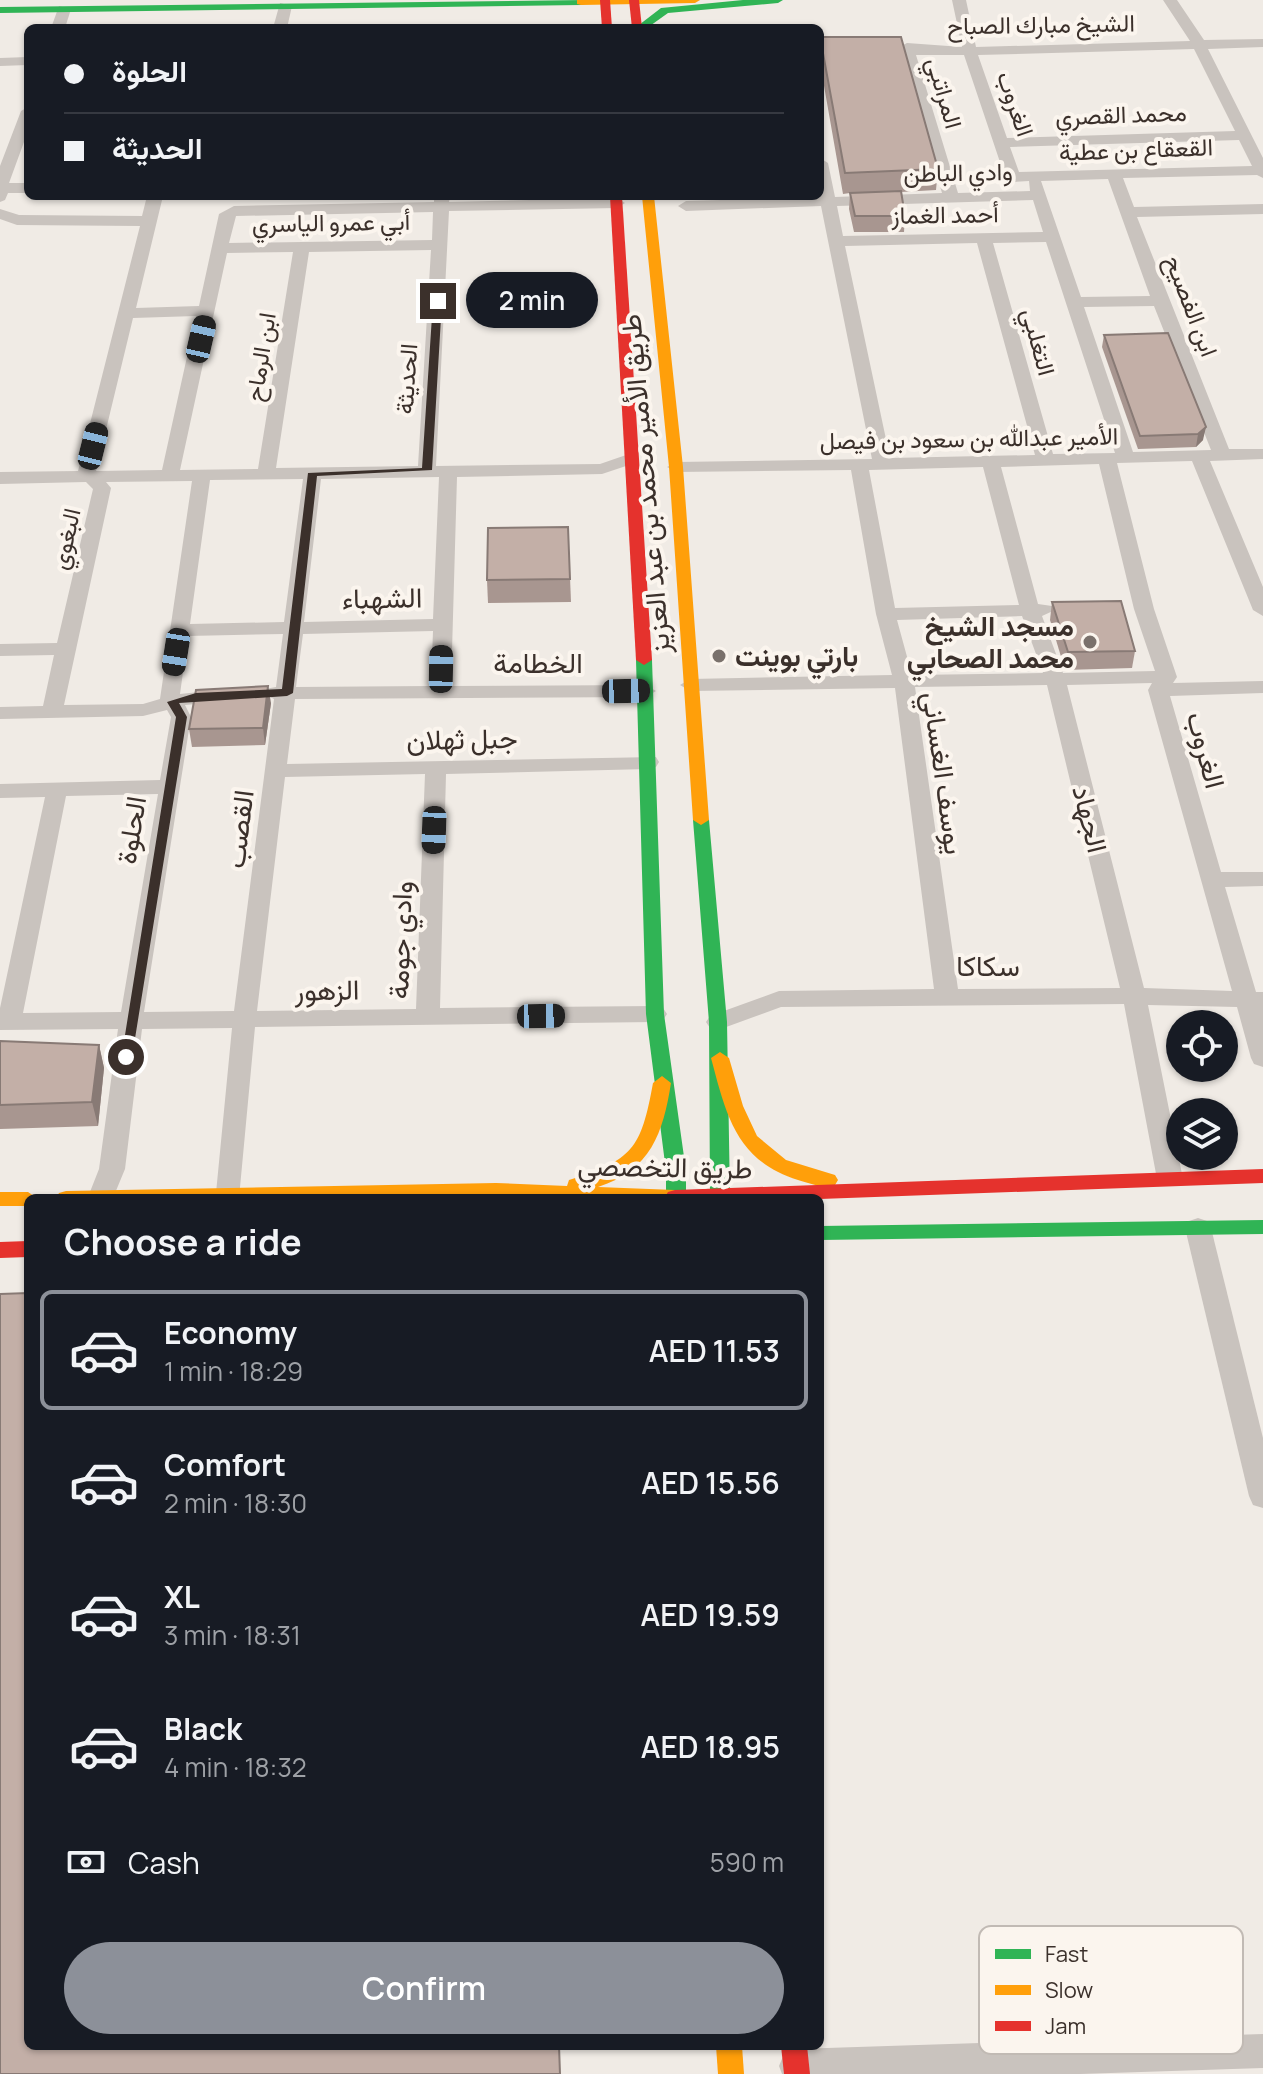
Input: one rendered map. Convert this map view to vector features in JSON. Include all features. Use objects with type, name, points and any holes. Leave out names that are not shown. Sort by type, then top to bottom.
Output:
[{"type":"main road","points":[[425,4],[474,0]]},
{"type":"main road","points":[[425,4],[531,0]]},
{"type":"main road","points":[[0,10],[695,0]]},
{"type":"main road","points":[[644,24],[665,10],[778,0]]},
{"type":"main road","points":[[606,1],[607,24]]},
{"type":"main road","points":[[634,1],[637,24]]},
{"type":"main road","points":[[425,4],[554,7],[582,13],[594,24]]},
{"type":"main road","name":"طريق الأمير محمد بن عبد العزيز","points":[[616,200],[629,459],[646,691],[655,1014],[676,1171],[676,1194]]},
{"type":"main road","name":"طريق الأمير محمد بن عبد العزيز","points":[[648,200],[676,467],[690,685],[718,1022],[720,1194]]},
{"type":"main road","points":[[720,1058],[746,1141],[774,1166],[799,1177],[910,1189]]},
{"type":"main road","points":[[662,1083],[677,1100],[698,1142],[711,1136],[717,1090]]},
{"type":"main road","points":[[496,1190],[589,1184],[636,1161],[657,1123],[662,1083]]},
{"type":"main road","name":"طريق التخصصي","points":[[791,1194],[1263,1176]]},
{"type":"main road","name":"طريق التخصصي","points":[[197,1194],[496,1190],[571,1194]]},
{"type":"main road","points":[[0,1199],[24,1199]]},
{"type":"main road","points":[[824,1233],[1263,1227]]},
{"type":"main road","points":[[824,1247],[871,1234]]},
{"type":"main road","points":[[0,1250],[24,1249]]},
{"type":"main road","points":[[729,2050],[731,2074]]},
{"type":"street","name":"الغروب","points":[[959,0],[970,51],[1013,177]]},
{"type":"street","points":[[1170,0],[1199,44],[1242,135],[1260,165]]},
{"type":"street","points":[[281,24],[285,6]]},
{"type":"street","points":[[59,24],[64,9]]},
{"type":"street","name":"الشيخ مبارك الصباح","points":[[824,49],[907,47],[970,51],[1263,43]]},
{"type":"street","name":"المراتبي","points":[[907,47],[951,196]]},
{"type":"street","points":[[0,62],[24,61]]},
{"type":"street","name":"محمد القصري","points":[[1001,143],[1242,135]]},
{"type":"street","points":[[21,152],[1,187],[24,188]]},
{"type":"street","name":"القعقاع بن عطية","points":[[1013,177],[1260,165]]},
{"type":"street","name":"ابن الفصيح","points":[[1114,174],[1160,301],[1222,455]]},
{"type":"street","name":"الغروب","points":[[1033,177],[1075,302],[1116,459],[1136,609],[1163,683],[1211,880],[1254,1001],[1263,1058]]},
{"type":"street","points":[[824,188],[838,241],[882,465]]},
{"type":"street","name":"وادي الباطن","points":[[686,206],[1039,195]]},
{"type":"street","name":"البغوي","points":[[52,711],[102,488],[87,472],[154,200]]},
{"type":"street","points":[[170,475],[233,207],[558,200]]},
{"type":"street","name":"الحديثة","points":[[427,470],[442,202]]},
{"type":"street","points":[[1128,212],[1263,209]]},
{"type":"street","points":[[0,214],[17,220],[149,221]]},
{"type":"street","name":"أحمد الغماز","points":[[838,241],[1052,237]]},
{"type":"street","name":"التغلبي","points":[[984,238],[1045,459]]},
{"type":"street","name":"أبي عمرو الياسري","points":[[221,248],[441,245]]},
{"type":"street","name":"ابن الرماح","points":[[266,474],[302,247]]},
{"type":"street","points":[[1075,302],[1160,301]]},
{"type":"street","points":[[127,313],[207,311]]},
{"type":"street","name":"الأمير عبدالله بن سعود بن فيصل","points":[[676,467],[991,464],[1045,459],[1263,454]]},
{"type":"street","points":[[1199,457],[1263,610]]},
{"type":"street","points":[[0,478],[602,469],[629,459]]},
{"type":"street","name":"الجهاد","points":[[991,464],[1030,611],[1056,680],[1134,996],[1170,1179]]},
{"type":"street","name":"يوسف الغساني","points":[[859,466],[886,614],[904,682],[947,996]]},
{"type":"street","points":[[441,691],[448,472]]},
{"type":"street","name":"القصب","points":[[229,1193],[244,1022],[313,473]]},
{"type":"street","name":"الحلوة","points":[[102,1194],[112,1169],[131,1021],[181,717],[169,696],[202,475]]},
{"type":"street","points":[[886,614],[1059,610]]},
{"type":"street","name":"الشهباء","points":[[179,630],[442,625]]},
{"type":"street","points":[[0,650],[65,649]]},
{"type":"street","points":[[690,685],[1056,680],[1263,687]]},
{"type":"street","name":"الخطامة","points":[[0,713],[143,710],[196,696],[646,691]]},
{"type":"street","name":"جبل ثهلان","points":[[277,771],[648,762]]},
{"type":"street","name":"وادي جومة","points":[[428,1018],[436,768]]},
{"type":"street","points":[[0,791],[168,787]]},
{"type":"street","points":[[4,1022],[57,790]]},
{"type":"street","points":[[1211,880],[1263,879]]},
{"type":"street","name":"سكاكا","points":[[718,1022],[779,999],[1134,996],[1254,1001]]},
{"type":"street","name":"الزهور","points":[[4,1022],[226,1017],[244,1022],[655,1014]]},
{"type":"street","points":[[1198,1228],[1257,1452],[1263,1496]]},
{"type":"street","points":[[1243,2051],[1263,2051]]},
{"type":"street","points":[[796,2062],[1136,2054]]},
{"type":"building","points":[[824,37],[901,37],[938,169],[845,173],[824,59]]},
{"type":"building","points":[[901,191],[905,216],[855,216],[850,193]]},
{"type":"building","points":[[1168,333],[1206,427],[1198,434],[1140,436],[1104,335]]},
{"type":"building","points":[[568,527],[570,579],[487,580],[488,528]]},
{"type":"building","points":[[1121,601],[1135,651],[1068,652],[1052,602]]},
{"type":"building","points":[[268,686],[263,728],[189,729],[196,690]]},
{"type":"building","points":[[0,1041],[99,1045],[92,1102],[0,1105]]},
{"type":"building","points":[[24,1293],[24,2050],[559,2050],[560,2074],[0,2074],[0,1294]]},
{"type":"traffic: fast","points":[[646,24],[665,10],[778,0]]},
{"type":"traffic: fast","points":[[0,10],[581,2]]},
{"type":"traffic: fast","points":[[644,660],[655,1014],[676,1171],[676,1194]]},
{"type":"traffic: fast","points":[[701,820],[718,1022],[720,1194]]},
{"type":"traffic: fast","points":[[824,1233],[1263,1227]]},
{"type":"traffic: slow","points":[[581,2],[695,0]]},
{"type":"traffic: slow","points":[[648,200],[676,467],[701,820]]},
{"type":"traffic: slow","points":[[720,1058],[741,1125],[751,1141],[779,1165],[828,1180]]},
{"type":"traffic: slow","points":[[576,1185],[615,1173],[629,1164],[654,1123],[662,1083]]},
{"type":"traffic: slow","points":[[281,1194],[496,1190],[598,1194]]},
{"type":"traffic: slow","points":[[0,1199],[24,1199]]},
{"type":"traffic: slow","points":[[729,2050],[731,2074]]},
{"type":"traffic: jam","points":[[605,0],[607,24]]},
{"type":"traffic: jam","points":[[634,0],[637,24]]},
{"type":"traffic: jam","points":[[616,200],[644,660]]},
{"type":"traffic: jam","points":[[759,1194],[1263,1176]]},
{"type":"traffic: jam","points":[[0,1250],[24,1249]]},
{"type":"traffic: jam","points":[[794,2050],[797,2074]]},
{"type":"place","name":"مسجد الشيخ محمد الصحابي","points":[[1090,642]]},
{"type":"place","name":"بارتي بوينت","points":[[719,656]]},
{"type":"route","points":[[126,1057],[181,717],[173,702],[196,696],[287,693],[313,473],[427,470],[438,301]]}]
